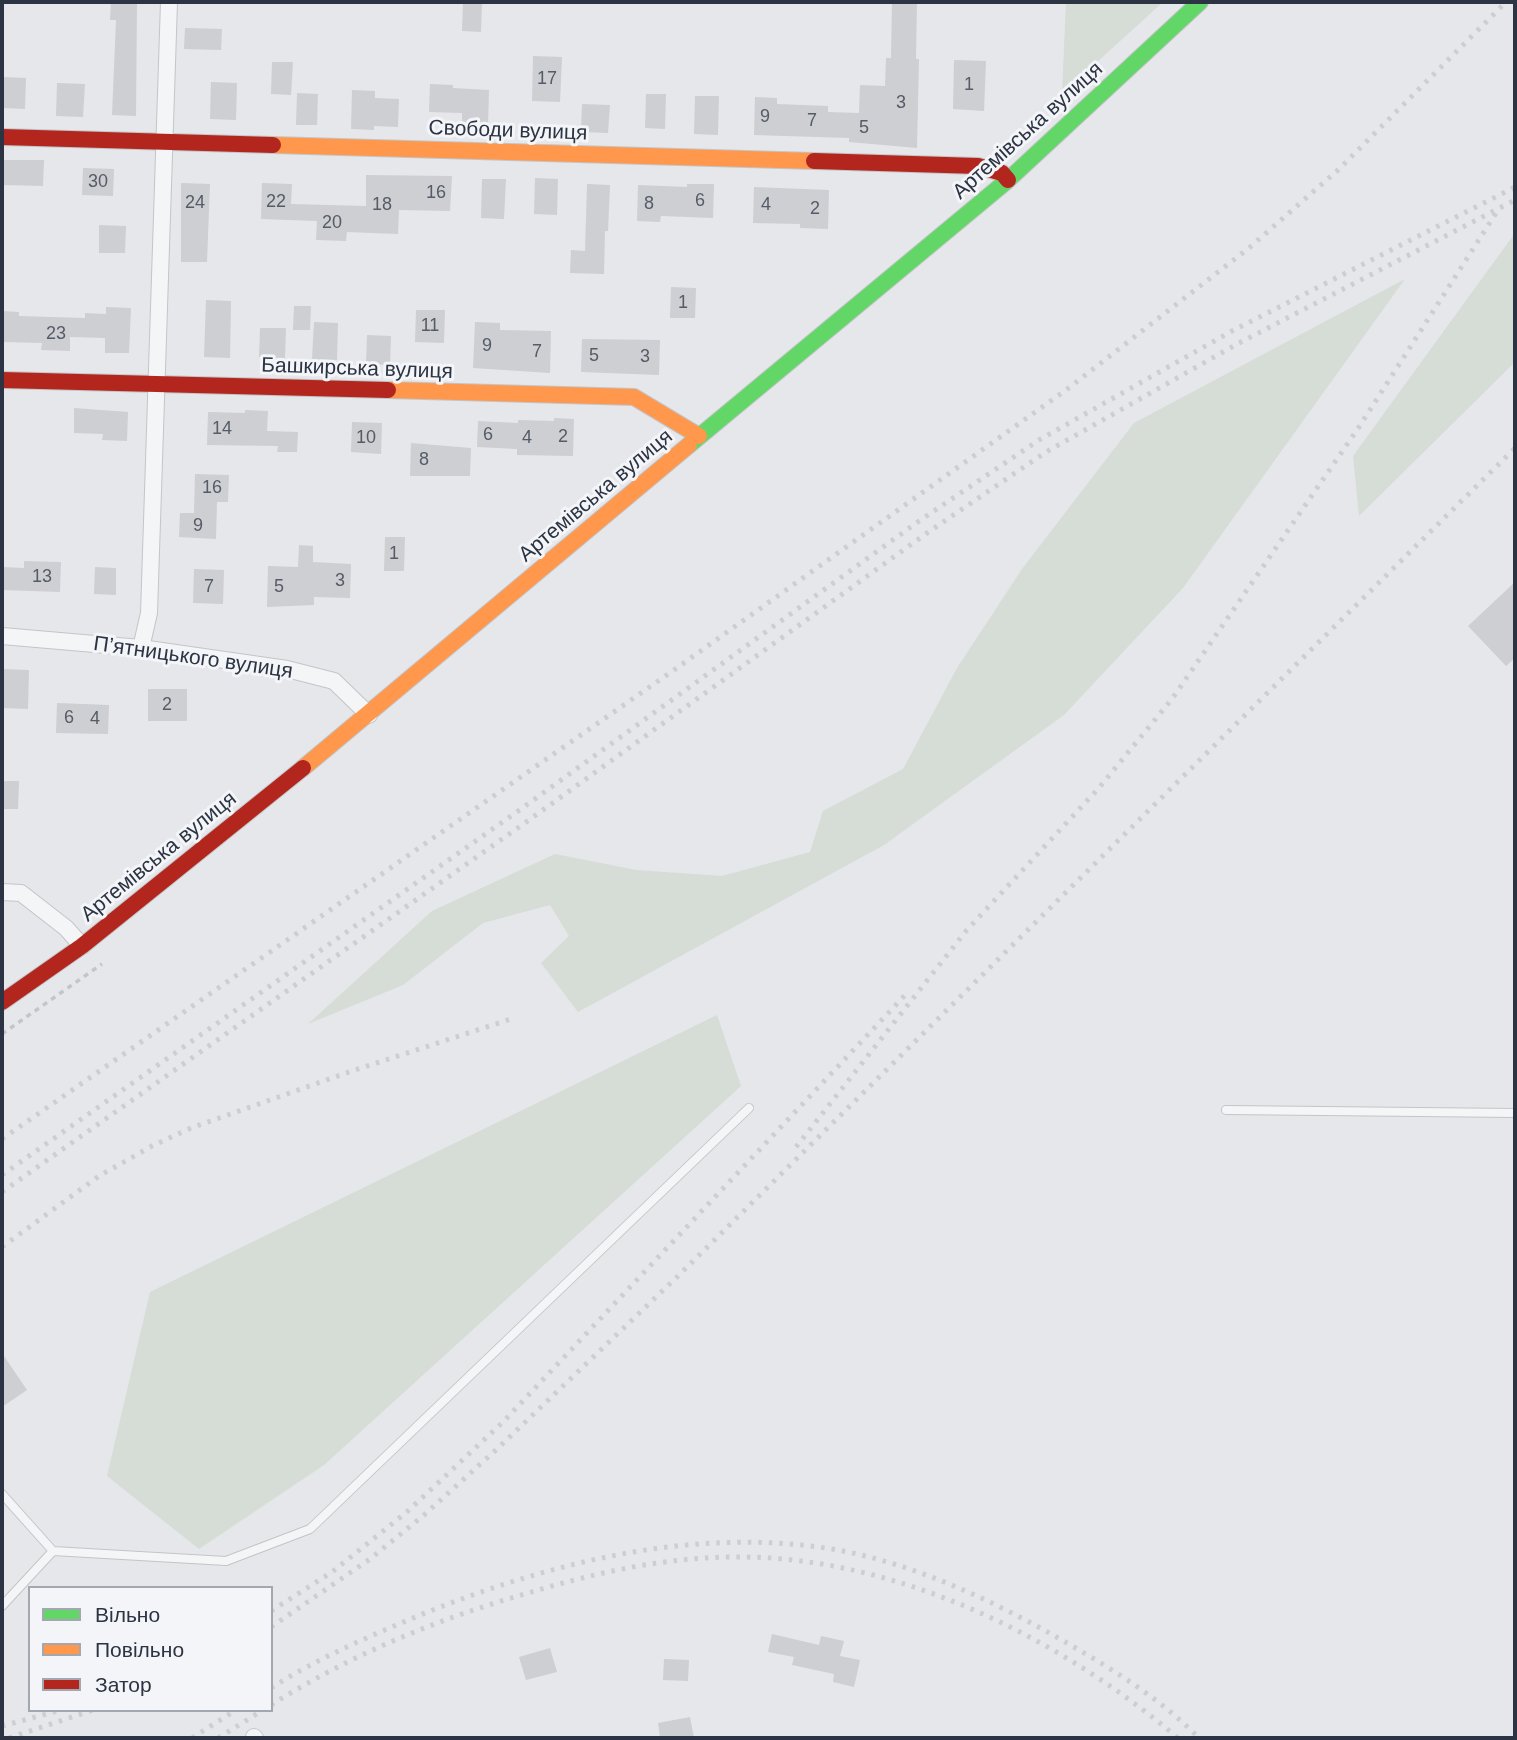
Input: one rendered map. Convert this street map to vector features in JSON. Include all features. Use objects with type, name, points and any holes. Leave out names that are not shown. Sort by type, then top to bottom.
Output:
[{"type":"street","points":[[141,648],[149,613],[169,2]]},
{"type":"street","name":"Артемівська вулиця","points":[[2,1002],[82,946],[369,715],[1008,180],[1200,2]]},
{"type":"street","name":"Свободи вулиця","points":[[2,136],[978,166],[1002,173],[1008,180]]},
{"type":"street","name":"Башкирська вулиця","points":[[2,380],[634,397],[699,436]]},
{"type":"street","name":"П’ятницького вулиця","points":[[2,636],[141,648],[286,669],[334,681],[369,715]]},
{"type":"street","points":[[2,892],[21,893],[66,928],[82,946]]},
{"type":"lane","points":[[2,1494],[52,1551],[226,1561],[310,1529],[749,1108]]},
{"type":"lane","points":[[1226,1110],[1515,1113]]},
{"type":"lane","points":[[2,1606],[52,1551]]},
{"type":"path","points":[[2,1034],[103,964]]},
{"type":"shaded area","points":[[1066,2],[1163,2],[1062,94]]},
{"type":"shaded area","points":[[1515,233],[1515,362],[1359,516],[1353,456]]},
{"type":"shaded area","points":[[1405,279],[1183,588],[1064,715],[884,845],[578,1012],[541,963],[569,936],[550,905],[483,923],[403,985],[308,1024],[432,911],[555,854],[636,870],[722,876],[810,852],[823,811],[903,769],[957,668],[1022,569],[1134,423]]},
{"type":"shaded area","points":[[717,1015],[741,1086],[324,1465],[199,1549],[107,1476],[150,1292]]},
{"type":"building","points":[[111,2],[137,2],[136,116],[112,115],[116,20],[110,20]]},
{"type":"building","points":[[463,2],[482,2],[481,32],[462,31]]},
{"type":"building","points":[[892,2],[917,2],[917,148],[849,142],[849,138],[754,135],[755,97],[777,98],[777,104],[828,106],[828,112],[859,113],[860,85],[885,86],[886,58],[891,58]]},
{"type":"building","points":[[185,28],[222,29],[221,50],[184,49]]},
{"type":"building","points":[[533,56],[562,57],[560,102],[532,101]]},
{"type":"building","points":[[954,60],[986,61],[984,111],[953,109]]},
{"type":"building","points":[[272,62],[293,62],[291,95],[271,94]]},
{"type":"building","points":[[2,77],[26,78],[25,109],[2,108]]},
{"type":"building","points":[[211,82],[237,83],[236,120],[210,119]]},
{"type":"building","points":[[57,83],[85,84],[83,117],[56,116]]},
{"type":"building","points":[[430,84],[489,90],[488,126],[462,125],[462,113],[429,112]]},
{"type":"building","points":[[352,90],[375,91],[375,98],[399,99],[398,127],[351,129]]},
{"type":"building","points":[[297,93],[318,94],[317,125],[296,125]]},
{"type":"building","points":[[646,94],[666,94],[665,129],[645,128]]},
{"type":"building","points":[[695,96],[719,96],[718,135],[694,134]]},
{"type":"building","points":[[582,104],[610,105],[608,133],[581,132]]},
{"type":"building","points":[[2,160],[44,160],[43,186],[2,185]]},
{"type":"building","points":[[83,168],[114,169],[113,196],[82,195]]},
{"type":"building","points":[[366,175],[452,176],[450,211],[399,210],[398,234],[347,232],[346,241],[316,240],[317,221],[261,219],[262,183],[292,184],[291,204],[366,206]]},
{"type":"building","points":[[535,178],[558,179],[557,215],[534,214]]},
{"type":"building","points":[[482,179],[506,179],[504,219],[481,218]]},
{"type":"building","points":[[181,183],[210,184],[207,262],[181,262]]},
{"type":"building","points":[[587,184],[610,185],[604,274],[570,273],[571,250],[585,251]]},
{"type":"building","points":[[687,184],[714,184],[713,218],[661,216],[660,222],[637,221],[638,185],[687,187]]},
{"type":"building","points":[[754,187],[829,190],[828,229],[800,228],[800,224],[753,223]]},
{"type":"building","points":[[99,225],[126,226],[125,253],[99,253]]},
{"type":"building","points":[[671,287],[696,288],[695,318],[670,318]]},
{"type":"building","points":[[206,300],[231,301],[230,358],[204,357]]},
{"type":"building","points":[[294,306],[311,306],[310,330],[293,330]]},
{"type":"building","points":[[106,307],[131,308],[129,353],[105,353],[105,338],[70,337],[70,351],[41,350],[42,343],[2,342],[2,311],[19,312],[19,316],[85,318],[85,313],[106,314]]},
{"type":"building","points":[[416,310],[445,310],[444,343],[415,342]]},
{"type":"building","points":[[314,322],[338,323],[337,360],[312,359]]},
{"type":"building","points":[[475,322],[500,323],[500,330],[551,331],[550,373],[473,368]]},
{"type":"building","points":[[260,328],[286,328],[285,358],[259,357]]},
{"type":"building","points":[[367,335],[391,336],[390,365],[366,364]]},
{"type":"building","points":[[582,339],[660,340],[659,375],[581,372]]},
{"type":"building","points":[[74,408],[128,412],[127,441],[102,440],[103,434],[74,433]]},
{"type":"building","points":[[245,410],[268,411],[267,431],[298,432],[297,452],[277,452],[278,446],[207,445],[208,412],[245,413]]},
{"type":"building","points":[[554,418],[574,419],[573,456],[517,455],[517,449],[477,447],[478,421],[518,423],[518,420],[554,421]]},
{"type":"building","points":[[352,422],[382,423],[381,454],[351,452]]},
{"type":"building","points":[[411,443],[471,448],[470,476],[410,476]]},
{"type":"building","points":[[195,474],[229,475],[228,502],[217,502],[216,539],[179,537],[180,513],[194,513]]},
{"type":"building","points":[[385,537],[405,537],[404,571],[384,571]]},
{"type":"building","points":[[299,545],[313,546],[313,562],[351,564],[350,598],[314,597],[314,605],[267,607],[268,566],[298,567]]},
{"type":"building","points":[[24,561],[61,562],[60,592],[2,590],[2,567],[24,568]]},
{"type":"building","points":[[95,567],[116,568],[116,595],[94,594]]},
{"type":"building","points":[[194,569],[224,570],[223,604],[193,603]]},
{"type":"building","points":[[1515,582],[1515,658],[1506,666],[1468,626]]},
{"type":"building","points":[[2,669],[29,670],[28,709],[2,708]]},
{"type":"building","points":[[148,689],[187,689],[187,721],[148,721]]},
{"type":"building","points":[[57,703],[109,705],[108,734],[56,733]]},
{"type":"building","points":[[2,781],[19,781],[18,809],[2,809]]},
{"type":"building","points":[[2,1353],[27,1390],[2,1407]]},
{"type":"building","points":[[772,1634],[819,1645],[821,1636],[844,1641],[840,1656],[860,1660],[854,1687],[833,1682],[834,1674],[792,1665],[794,1657],[768,1652]]},
{"type":"building","points":[[550,1648],[557,1672],[526,1680],[519,1657]]},
{"type":"building","points":[[664,1659],[689,1660],[688,1681],[663,1680]]},
{"type":"building","points":[[690,1717],[694,1738],[660,1738],[658,1723]]},
{"type":"railway","points":[[2,1139],[674,670],[1066,390],[1249,248],[1338,170],[1506,2]]},
{"type":"railway","points":[[2,1175],[521,809],[919,521],[1039,440],[1232,331],[1515,187]]},
{"type":"railway","points":[[2,1192],[529,820],[927,533],[1046,452],[1239,343],[1515,200]]},
{"type":"railway","points":[[796,1147],[966,931],[1098,789],[1172,699],[1359,427],[1498,210]]},
{"type":"railway","points":[[273,1626],[370,1559],[497,1449],[677,1277],[1515,448]]},
{"type":"railway","points":[[273,1610],[332,1572],[408,1511],[503,1422],[909,991]]},
{"type":"railway","points":[[2,1247],[99,1176],[191,1128],[514,1018]]},
{"type":"railway","points":[[273,1687],[331,1654],[394,1626],[498,1586],[553,1570],[664,1548],[720,1543],[776,1543],[861,1555],[918,1572],[1001,1607],[1111,1669],[1166,1708],[1199,1738]]},
{"type":"railway","points":[[273,1704],[386,1644],[477,1609],[620,1569],[678,1560],[736,1557],[796,1560],[855,1571],[914,1587],[972,1609],[1028,1636],[1081,1667],[1178,1738]]},
{"type":"railway","points":[[2,1726],[54,1712]]},
{"type":"railway","points":[[9,1738],[87,1712]]},
{"type":"railway","points":[[192,1738],[233,1712]]},
{"type":"railway","points":[[218,1738],[260,1712]]},
{"type":"traffic: fast","points":[[689,445],[1008,180],[1200,2]]},
{"type":"traffic: slow","points":[[273,145],[814,161]]},
{"type":"traffic: slow","points":[[388,390],[634,397],[699,436]]},
{"type":"traffic: slow","points":[[303,768],[689,445]]},
{"type":"traffic: jam","points":[[2,137],[273,145]]},
{"type":"traffic: jam","points":[[814,161],[978,166],[1002,173],[1008,180]]},
{"type":"traffic: jam","points":[[2,380],[388,390]]},
{"type":"traffic: jam","points":[[2,1002],[82,946],[303,768]]}]
